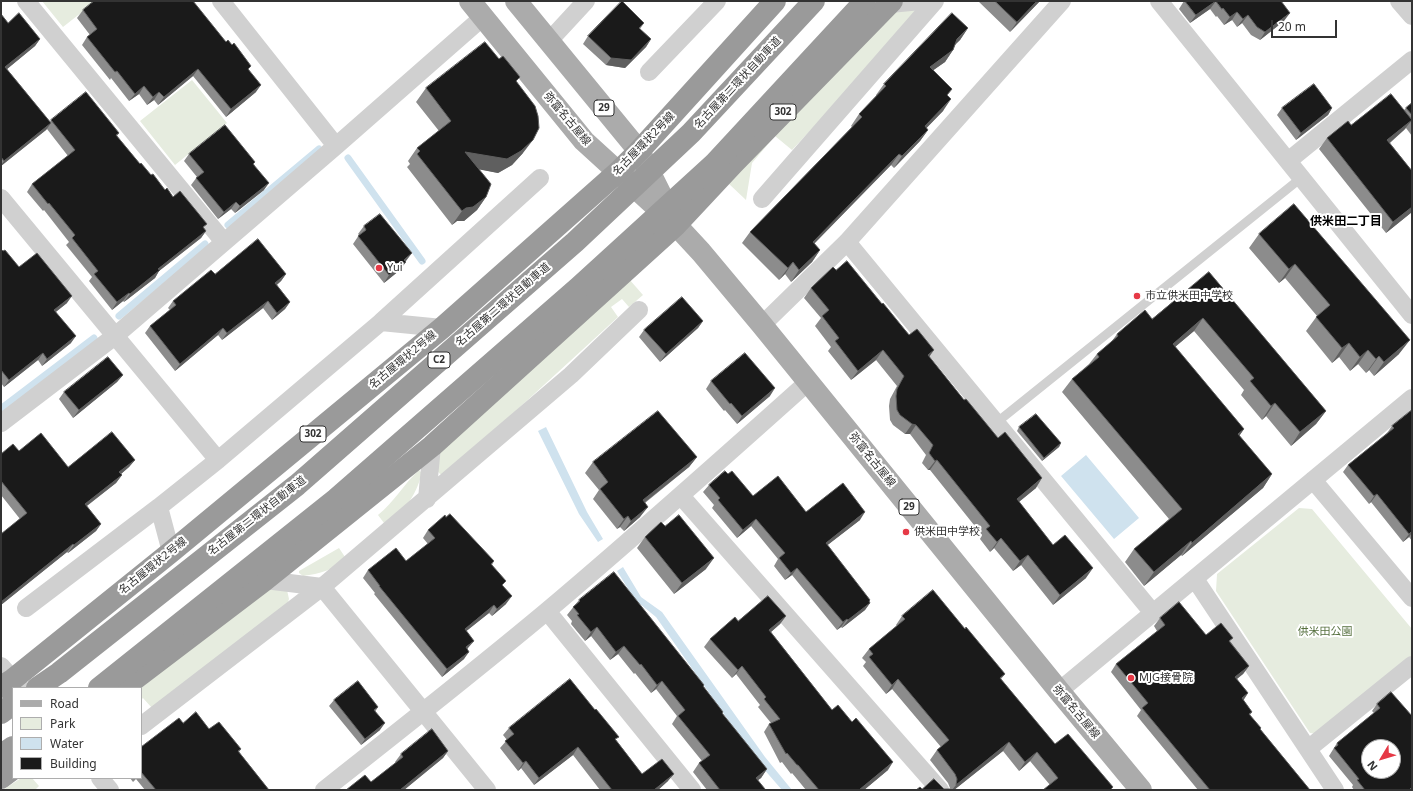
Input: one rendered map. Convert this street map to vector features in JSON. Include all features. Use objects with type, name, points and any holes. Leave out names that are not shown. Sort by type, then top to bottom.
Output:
[{"type":"highway","name":"名古屋環状2号線","points":[[8,680],[171,552],[442,328],[618,172],[776,1]]},
{"type":"highway","name":"名古屋第二環状自動車道","points":[[38,687],[297,485],[575,242],[691,133],[814,1]]},
{"type":"highway","points":[[100,687],[336,499],[579,287],[714,164],[865,1]]},
{"type":"highway","name":"302","points":[[124,687],[265,580],[432,446],[676,225],[733,164],[891,2]]},
{"type":"highway","points":[[1,712],[12,705]]},
{"type":"highway","points":[[1,755],[12,748]]},
{"type":"highway","points":[[1,778],[12,770]]},
{"type":"main road","name":"弥富名古屋線","points":[[516,1],[639,151],[676,225]]},
{"type":"main road","name":"弥富名古屋線","points":[[476,9],[584,141],[676,225],[701,252],[1141,790]]},
{"type":"street","points":[[26,1],[224,242]]},
{"type":"street","points":[[221,1],[336,146]]},
{"type":"street","points":[[549,41],[586,1]]},
{"type":"street","points":[[649,72],[717,1]]},
{"type":"street","points":[[891,2],[920,1]]},
{"type":"street","points":[[762,199],[935,1]]},
{"type":"street","points":[[762,325],[847,242],[1062,1]]},
{"type":"street","points":[[1159,1],[1412,316]]},
{"type":"street","points":[[1399,1],[1412,16]]},
{"type":"street","points":[[1,423],[115,336],[336,146],[476,9]]},
{"type":"street","points":[[1288,161],[1412,60]]},
{"type":"street","points":[[26,608],[159,507],[218,460],[381,322],[540,178]]},
{"type":"street","points":[[1,198],[218,460]]},
{"type":"street","points":[[847,242],[1153,613]]},
{"type":"street","points":[[142,725],[322,587],[571,375],[639,310]]},
{"type":"street","points":[[381,322],[442,328]]},
{"type":"street","points":[[324,790],[423,713],[547,611],[681,496],[808,382]]},
{"type":"street","points":[[1059,691],[1412,398]]},
{"type":"street","points":[[427,499],[432,446]]},
{"type":"street","points":[[1313,480],[1412,598]]},
{"type":"street","points":[[681,496],[940,790]]},
{"type":"street","points":[[159,507],[171,552]]},
{"type":"street","points":[[1195,579],[1335,790]]},
{"type":"street","points":[[265,580],[322,587],[487,790]]},
{"type":"street","points":[[547,611],[692,790]]},
{"type":"street","points":[[1308,749],[1412,665]]},
{"type":"street","points":[[101,779],[110,790]]},
{"type":"lane","points":[[996,423],[1301,178]]},
{"type":"green space","points":[[42,1],[96,1],[63,27]]},
{"type":"green space","points":[[905,6],[917,12],[915,19],[792,150],[775,136],[752,163],[746,200],[728,183],[884,18]]},
{"type":"green space","points":[[192,80],[227,123],[175,165],[140,121]]},
{"type":"green space","points":[[629,279],[643,295],[629,307],[622,299],[611,307],[618,317],[446,475],[440,474],[435,468],[436,455]]},
{"type":"green space","points":[[419,470],[422,473],[413,496],[404,509],[387,527],[378,515]]},
{"type":"green space","name":"供米田公園","points":[[1299,508],[1312,509],[1412,629],[1412,657],[1318,734],[1310,733],[1216,591],[1217,574]]},
{"type":"green space","points":[[339,548],[347,560],[337,566],[321,572],[303,576],[299,573],[299,571]]},
{"type":"green space","points":[[280,587],[287,590],[289,599],[287,605],[152,708],[143,698],[142,699],[142,687],[263,590]]},
{"type":"green space","points":[[20,779],[33,779],[39,786],[35,790],[3,790]]},
{"type":"water","points":[[546,427],[587,512],[603,539],[598,542],[579,514],[538,431]]},
{"type":"water","points":[[1086,455],[1139,518],[1114,539],[1061,476]]},
{"type":"water","points":[[623,567],[641,597],[662,612],[765,757],[792,790],[782,790],[756,760],[656,617],[635,600],[617,571]]},
{"type":"building","points":[[94,1],[193,1],[226,42],[228,40],[232,45],[234,43],[251,66],[248,69],[261,85],[231,109],[198,69],[164,97],[159,92],[153,97],[144,86],[135,94],[87,37],[97,29],[83,10]]},
{"type":"building","points":[[622,1],[644,23],[639,28],[651,39],[631,60],[611,58],[588,36]]},
{"type":"building","points":[[995,1],[1037,1],[1017,22]]},
{"type":"building","points":[[1185,1],[1216,1],[1196,15]]},
{"type":"building","points":[[1216,1],[1281,1],[1290,13],[1265,32],[1257,27],[1248,15],[1243,19],[1237,12],[1230,17]]},
{"type":"building","points":[[19,13],[40,39],[5,67],[51,123],[4,161],[1,157],[1,14],[8,23]]},
{"type":"building","points":[[952,13],[968,28],[957,39],[953,50],[930,67],[952,89],[947,95],[951,99],[925,126],[928,130],[902,156],[899,154],[813,242],[820,250],[799,270],[793,262],[788,268],[750,232],[862,117],[859,114],[886,86],[884,84]]},
{"type":"building","points":[[485,42],[499,59],[503,56],[520,77],[516,81],[535,106],[539,128],[533,140],[521,151],[507,159],[465,152],[491,184],[486,197],[473,207],[466,208],[462,211],[417,154],[420,151],[417,148],[451,121],[426,88]]},
{"type":"building","points":[[1314,84],[1332,108],[1301,133],[1282,108]]},
{"type":"building","points":[[86,92],[119,133],[116,135],[140,164],[141,163],[151,175],[153,174],[165,190],[167,188],[173,197],[180,191],[207,224],[203,227],[206,231],[158,269],[160,270],[130,294],[129,293],[117,302],[94,274],[98,271],[72,238],[75,235],[32,184],[75,150],[51,120]]},
{"type":"building","points":[[1391,94],[1412,120],[1387,140],[1412,171],[1412,207],[1393,222],[1327,138],[1348,121],[1351,125]]},
{"type":"building","points":[[1412,103],[1412,115],[1406,108]]},
{"type":"building","points":[[225,125],[255,162],[253,164],[269,183],[240,206],[236,202],[224,212],[196,178],[204,172],[189,154]]},
{"type":"building","points":[[1294,204],[1410,340],[1384,362],[1379,356],[1376,359],[1368,350],[1360,357],[1349,343],[1342,348],[1316,317],[1330,305],[1295,264],[1289,269],[1259,234]]},
{"type":"building","points":[[380,214],[412,253],[404,260],[406,262],[389,275],[358,236],[366,230],[364,226]]},
{"type":"building","points":[[258,239],[286,274],[275,283],[290,302],[277,313],[268,301],[227,333],[223,328],[180,364],[150,326],[176,305],[173,301],[211,270],[215,274]]},
{"type":"building","points":[[1,249],[3,251],[5,250],[19,267],[37,253],[72,296],[54,310],[76,336],[47,359],[43,353],[9,380],[1,370]]},
{"type":"building","points":[[847,261],[909,335],[917,329],[934,350],[928,355],[964,400],[966,399],[998,438],[1005,432],[1042,478],[1017,499],[1053,545],[1065,535],[1093,568],[1060,595],[1028,555],[1020,561],[1001,538],[997,542],[986,529],[990,526],[937,460],[935,461],[929,453],[933,445],[916,425],[912,424],[900,415],[897,410],[896,396],[897,389],[904,376],[883,350],[858,371],[835,341],[839,338],[822,316],[829,310],[811,288],[833,267],[836,270]]},
{"type":"building","points":[[1209,272],[1326,411],[1300,432],[1275,403],[1271,406],[1250,381],[1254,378],[1203,318],[1173,344],[1244,429],[1238,434],[1272,474],[1192,543],[1191,541],[1154,572],[1134,549],[1182,509],[1072,379],[1099,357],[1097,354],[1118,336],[1117,334],[1145,310],[1152,319]]},
{"type":"building","points":[[682,297],[703,321],[666,354],[644,330]]},
{"type":"building","points":[[745,353],[775,388],[742,416],[711,381]]},
{"type":"building","points":[[108,357],[123,375],[79,410],[64,392]]},
{"type":"building","points":[[1412,410],[1412,531],[1409,534],[1377,494],[1374,496],[1348,465],[1394,428],[1392,426]]},
{"type":"building","points":[[658,411],[697,457],[643,500],[648,507],[631,521],[628,516],[624,519],[600,489],[608,482],[593,462]]},
{"type":"building","points":[[1036,414],[1061,443],[1044,458],[1019,427]]},
{"type":"building","points":[[112,432],[135,460],[119,472],[122,475],[85,504],[101,524],[74,545],[73,544],[1,602],[1,534],[27,513],[1,481],[1,454],[13,444],[19,451],[41,433],[68,467]]},
{"type":"building","points":[[725,471],[728,474],[732,471],[753,496],[778,476],[806,512],[843,483],[865,512],[826,543],[870,600],[870,603],[848,620],[847,619],[843,622],[797,568],[791,573],[779,558],[785,553],[756,519],[743,530],[718,500],[720,498],[709,485]]},
{"type":"building","points":[[450,514],[494,561],[491,564],[506,581],[502,585],[512,596],[497,609],[494,605],[465,629],[474,641],[466,647],[469,652],[447,669],[379,586],[368,570],[396,548],[406,561],[435,538],[428,530],[445,515],[446,517]]},
{"type":"building","points":[[679,515],[714,558],[682,583],[645,537],[661,522],[665,526]]},
{"type":"building","points":[[614,572],[704,685],[703,686],[723,712],[722,713],[767,769],[756,778],[765,789],[720,790],[699,763],[710,755],[678,716],[685,710],[662,681],[657,685],[641,664],[640,665],[624,646],[616,652],[597,627],[591,632],[577,615],[579,614],[573,607],[580,601],[579,600]]},
{"type":"building","points":[[933,590],[1005,674],[1000,678],[1055,744],[1068,734],[1113,787],[1110,790],[1043,790],[1058,778],[1037,752],[1025,762],[1009,742],[956,785],[957,779],[955,774],[937,750],[949,740],[898,679],[892,685],[869,657],[873,654],[869,649],[905,619],[902,616]]},
{"type":"building","points":[[768,596],[786,616],[769,630],[832,710],[838,705],[852,722],[856,718],[893,762],[859,790],[819,790],[787,753],[786,754],[769,724],[780,719],[764,699],[766,697],[742,666],[738,670],[710,639],[735,617],[738,621]]},
{"type":"building","points":[[1179,602],[1206,635],[1221,623],[1233,638],[1229,641],[1249,666],[1235,677],[1248,693],[1242,698],[1252,712],[1249,714],[1310,790],[1210,790],[1142,708],[1148,703],[1116,664],[1165,625],[1160,618]]},
{"type":"building","points":[[570,679],[619,737],[615,739],[642,774],[662,759],[674,774],[654,790],[612,790],[578,747],[539,778],[526,761],[523,763],[505,741],[514,734],[509,728]]},
{"type":"building","points":[[358,681],[378,707],[374,710],[385,723],[365,739],[334,700]]},
{"type":"building","points":[[1391,692],[1412,716],[1412,789],[1365,790],[1357,780],[1359,779],[1334,748],[1338,745],[1337,743],[1380,708],[1377,704]]},
{"type":"building","points":[[196,712],[209,729],[219,722],[241,749],[238,751],[269,790],[156,790],[142,773],[142,746],[179,718],[183,723]]},
{"type":"building","points":[[432,729],[448,751],[400,790],[346,790],[365,775],[371,782],[403,757],[401,754]]},
{"type":"building","points":[[934,779],[944,789],[950,789],[916,790],[920,787],[922,789]]},
{"type":"waterway","points":[[228,225],[319,149]]},
{"type":"waterway","points":[[348,158],[422,261]]},
{"type":"waterway","points":[[119,316],[205,244]]},
{"type":"waterway","points":[[2,408],[94,338]]},
{"type":"place","name":"Yui","points":[[379,268]]},
{"type":"place","name":"市立供米田中学校","points":[[1137,296]]},
{"type":"place","name":"供米田中学校","points":[[906,532]]},
{"type":"place","name":"MJG接骨院","points":[[1131,678]]},
{"type":"district","name":"供米田二丁目","points":[[1346,222]]}]
